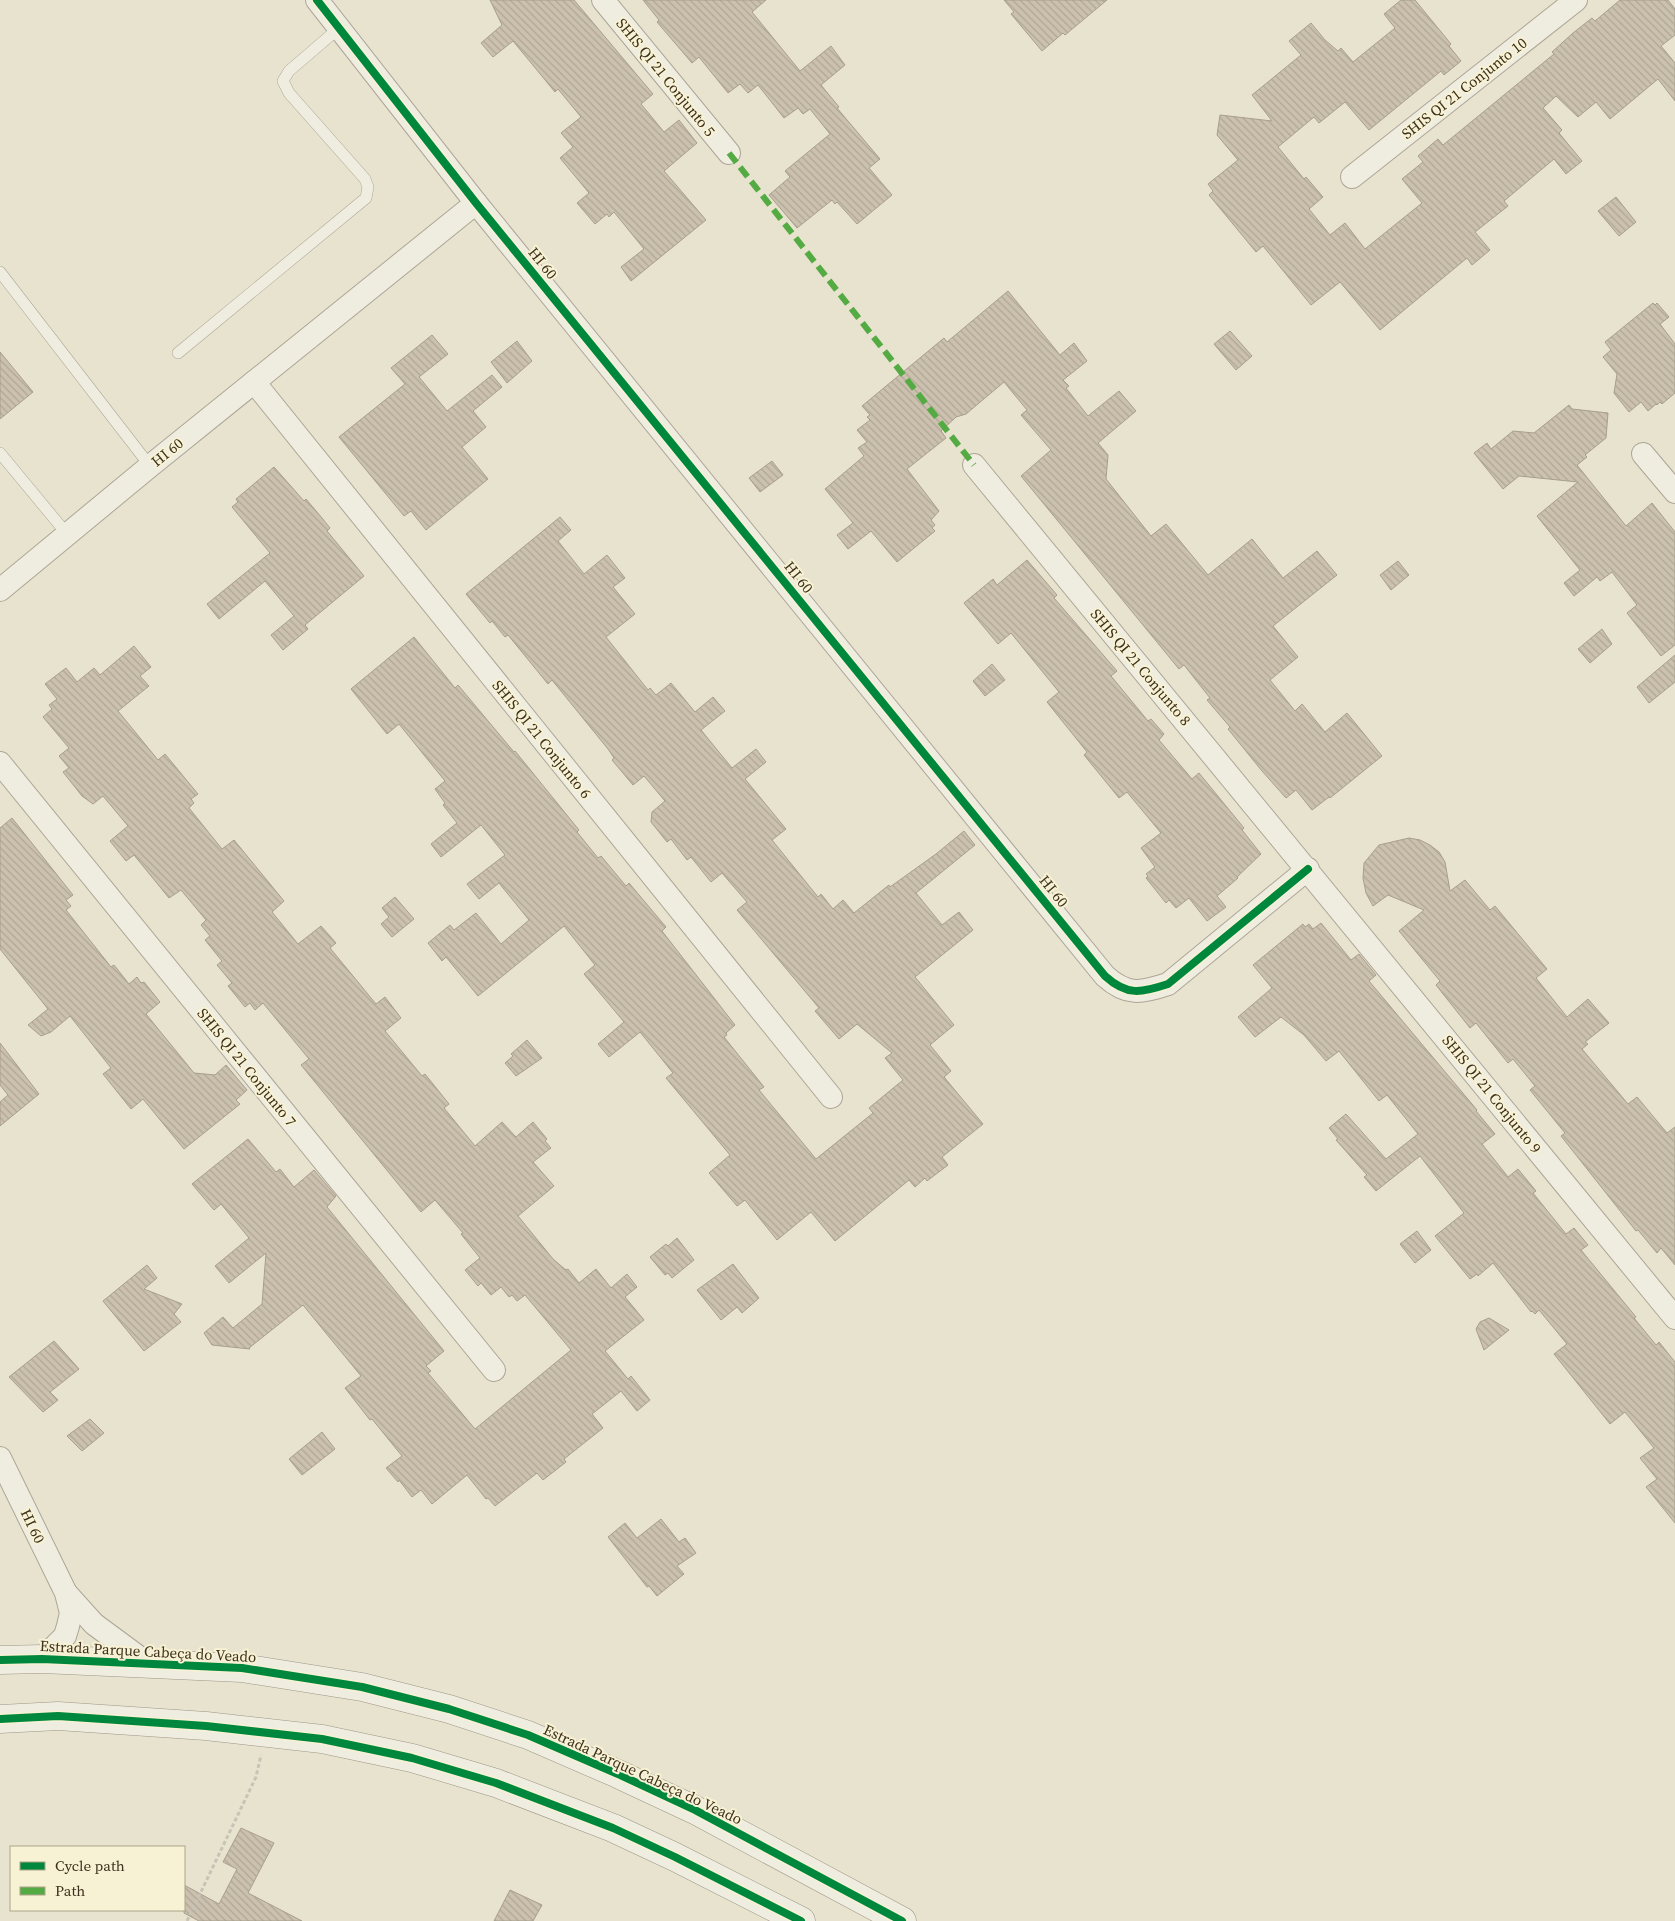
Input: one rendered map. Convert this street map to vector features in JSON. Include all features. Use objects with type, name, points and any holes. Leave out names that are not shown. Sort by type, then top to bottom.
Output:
[{"type":"main road","name":"Estrada Parque Cabeça do Veado","points":[[0,1660],[42,1659],[242,1668],[362,1687],[449,1710],[528,1735],[618,1774],[695,1810],[902,1921]]},
{"type":"main road","points":[[0,1718],[58,1716],[265,1733],[322,1739],[412,1758],[496,1783],[614,1828],[676,1857],[801,1921]]},
{"type":"street","name":"HI 60","points":[[317,0],[476,203],[1099,968],[1117,986],[1132,991],[1149,990],[1168,984],[1308,870]]},
{"type":"street","name":"SHIS QI 21 Conjunto 5","points":[[603,0],[729,153]]},
{"type":"street","name":"SHIS QI 21 Conjunto 10","points":[[1352,177],[1576,0]]},
{"type":"street","name":"HI 60","points":[[0,590],[150,466],[476,203]]},
{"type":"street","name":"SHIS QI 21 Conjunto 6","points":[[254,382],[831,1097]]},
{"type":"street","points":[[1643,454],[1675,492]]},
{"type":"street","name":"SHIS QI 21 Conjunto 8","points":[[974,465],[1308,870]]},
{"type":"street","name":"SHIS QI 21 Conjunto 7","points":[[0,764],[494,1370]]},
{"type":"street","name":"SHIS QI 21 Conjunto 9","points":[[1308,870],[1675,1318]]},
{"type":"street","name":"HI 60","points":[[0,1458],[66,1593],[71,1613],[68,1626],[61,1640],[42,1659]]},
{"type":"street","name":"HI 60","points":[[66,1593],[94,1624],[136,1655],[143,1663]]},
{"type":"lane","points":[[178,353],[366,198],[368,187],[366,179],[289,93],[283,81],[289,70],[339,28]]},
{"type":"lane","points":[[0,272],[150,466]]},
{"type":"lane","points":[[0,453],[67,534]]},
{"type":"path","points":[[187,1921],[256,1778],[265,1733]]},
{"type":"building","points":[[490,0],[574,0],[653,94],[641,104],[664,132],[679,120],[697,143],[664,171],[706,220],[631,281],[621,267],[644,249],[614,212],[609,217],[607,214],[595,224],[577,203],[589,193],[560,158],[573,147],[561,133],[581,117],[558,89],[555,92],[513,41],[493,57],[481,43],[502,25]]},
{"type":"building","points":[[643,0],[766,0],[752,12],[800,71],[831,46],[845,65],[821,85],[839,107],[837,108],[880,159],[869,168],[892,195],[857,224],[837,202],[835,204],[832,200],[797,228],[769,195],[790,177],[785,171],[830,134],[810,109],[803,114],[798,108],[784,118],[758,85],[748,93],[740,84],[728,93],[699,57],[692,63],[657,22],[659,20]]},
{"type":"building","points":[[1004,0],[1107,0],[1065,35],[1063,33],[1042,51],[1011,14],[1014,12]]},
{"type":"building","points":[[1401,0],[1415,0],[1451,44],[1449,46],[1461,61],[1444,75],[1441,71],[1369,130],[1345,102],[1319,123],[1314,117],[1278,147],[1304,179],[1306,177],[1323,197],[1309,209],[1330,235],[1345,223],[1365,249],[1422,203],[1402,179],[1423,162],[1418,156],[1438,139],[1443,145],[1554,54],[1552,52],[1573,33],[1592,18],[1595,21],[1620,0],[1668,0],[1675,9],[1675,35],[1661,46],[1675,63],[1675,101],[1658,79],[1610,119],[1596,102],[1578,117],[1556,96],[1543,108],[1562,130],[1559,133],[1582,161],[1566,174],[1554,159],[1504,201],[1508,206],[1475,232],[1490,250],[1472,265],[1467,258],[1380,330],[1340,282],[1311,305],[1263,246],[1256,252],[1209,195],[1213,191],[1208,184],[1238,160],[1217,135],[1220,115],[1272,121],[1252,95],[1301,55],[1289,41],[1311,23],[1325,40],[1338,51],[1341,48],[1353,62],[1395,28],[1384,14]]},
{"type":"building","points":[[1616,197],[1636,222],[1619,236],[1598,211]]},
{"type":"building","points":[[1008,291],[1060,355],[1074,343],[1087,361],[1063,380],[1069,386],[1066,388],[1088,416],[1119,391],[1136,411],[1098,443],[1108,455],[1106,479],[1151,536],[1166,524],[1208,575],[1252,539],[1283,578],[1317,551],[1337,575],[1273,626],[1298,657],[1270,680],[1295,711],[1302,704],[1325,732],[1347,713],[1382,756],[1312,810],[1296,790],[1286,798],[1262,771],[1228,729],[1230,727],[1207,700],[1210,698],[1184,665],[1179,669],[1021,476],[1051,450],[1021,415],[1027,410],[1004,382],[966,414],[956,417],[941,431],[946,438],[907,469],[939,511],[931,520],[935,525],[932,528],[935,531],[897,562],[871,531],[848,549],[837,535],[853,523],[825,489],[864,456],[858,448],[867,442],[857,430],[870,420],[867,417],[870,415],[862,406],[944,338],[947,342]]},
{"type":"building","points":[[1653,303],[1655,305],[1657,303],[1669,317],[1660,324],[1675,344],[1675,393],[1662,404],[1660,402],[1656,404],[1648,411],[1641,402],[1629,412],[1614,393],[1617,374],[1603,357],[1611,350],[1605,342]]},
{"type":"building","points":[[1230,331],[1252,356],[1236,370],[1214,344]]},
{"type":"building","points":[[432,335],[448,354],[419,377],[447,411],[492,375],[502,387],[473,411],[486,427],[462,447],[488,479],[426,530],[411,511],[404,516],[339,437],[405,384],[391,368]]},
{"type":"building","points":[[517,341],[532,361],[507,383],[491,362]]},
{"type":"building","points":[[0,352],[33,392],[0,419]]},
{"type":"building","points":[[1569,405],[1572,409],[1608,413],[1606,438],[1585,455],[1587,457],[1577,465],[1626,526],[1652,503],[1675,532],[1675,645],[1661,656],[1627,613],[1637,605],[1612,572],[1600,581],[1597,577],[1574,596],[1564,583],[1580,570],[1537,516],[1578,482],[1519,476],[1503,489],[1474,453],[1487,443],[1491,449],[1513,431],[1534,433]]},
{"type":"building","points":[[772,461],[783,475],[760,492],[749,478]]},
{"type":"building","points":[[274,467],[322,518],[330,528],[327,531],[364,576],[305,625],[308,629],[283,650],[271,635],[294,616],[265,581],[219,619],[207,604],[270,553],[232,507],[238,502],[236,499]]},
{"type":"building","points":[[560,517],[571,530],[558,541],[584,574],[607,555],[625,578],[613,587],[635,614],[606,637],[648,690],[650,688],[656,695],[671,683],[695,712],[713,697],[725,711],[701,730],[732,768],[756,749],[766,762],[745,779],[786,829],[772,840],[818,897],[821,894],[833,909],[843,900],[854,913],[889,885],[890,887],[936,854],[964,831],[975,845],[916,893],[942,925],[959,912],[973,930],[915,977],[954,1025],[930,1045],[951,1071],[944,1077],[983,1124],[942,1157],[948,1165],[927,1181],[925,1178],[915,1187],[909,1180],[835,1241],[811,1212],[777,1240],[745,1200],[737,1206],[709,1173],[730,1155],[666,1078],[673,1073],[640,1032],[609,1057],[598,1044],[624,1022],[584,974],[595,965],[564,926],[478,996],[446,957],[442,961],[428,943],[450,925],[454,930],[476,913],[501,944],[529,920],[499,883],[479,899],[467,884],[505,855],[481,825],[441,857],[431,844],[457,823],[443,805],[445,803],[435,789],[445,781],[399,724],[387,734],[351,689],[414,637],[455,688],[458,685],[515,751],[579,830],[577,832],[598,858],[601,856],[626,886],[629,883],[666,927],[662,931],[735,1025],[724,1037],[764,1087],[759,1090],[816,1159],[873,1113],[869,1108],[903,1080],[885,1058],[892,1053],[857,1024],[839,1039],[815,1011],[819,1008],[737,910],[747,902],[722,873],[711,882],[691,857],[687,860],[671,839],[667,842],[651,822],[652,812],[665,801],[644,776],[633,785],[612,760],[614,758],[608,749],[552,680],[548,684],[508,635],[505,637],[492,621],[490,623],[466,594]]},
{"type":"building","points":[[1027,560],[1057,595],[1054,598],[1117,671],[1111,676],[1148,721],[1151,719],[1164,734],[1159,740],[1192,779],[1199,773],[1244,828],[1242,830],[1261,854],[1217,896],[1226,907],[1207,921],[1189,898],[1176,908],[1169,900],[1166,903],[1146,878],[1148,876],[1146,874],[1155,867],[1141,848],[1161,833],[1127,792],[1119,798],[1084,755],[1087,752],[1047,702],[1059,692],[1011,633],[998,644],[964,603],[993,579],[997,585]]},
{"type":"building","points":[[1398,561],[1409,575],[1391,590],[1380,575]]},
{"type":"building","points":[[1602,629],[1612,644],[1590,663],[1578,649]]},
{"type":"building","points":[[134,646],[151,667],[140,676],[149,686],[118,711],[158,760],[165,754],[198,794],[191,799],[194,803],[189,808],[222,849],[234,840],[284,901],[272,912],[298,944],[321,926],[336,943],[330,948],[376,1004],[385,997],[401,1018],[385,1031],[422,1076],[425,1074],[449,1104],[444,1108],[475,1146],[502,1122],[516,1137],[533,1122],[547,1139],[545,1141],[551,1148],[533,1162],[554,1186],[518,1216],[553,1259],[566,1270],[568,1269],[579,1283],[596,1269],[611,1288],[627,1274],[637,1287],[625,1297],[644,1320],[605,1351],[628,1379],[631,1376],[650,1400],[637,1411],[621,1391],[592,1414],[603,1428],[564,1459],[566,1462],[543,1480],[537,1473],[495,1506],[488,1498],[486,1499],[467,1475],[432,1504],[421,1490],[412,1497],[399,1480],[398,1482],[386,1468],[402,1456],[345,1388],[361,1376],[303,1305],[250,1349],[212,1345],[204,1333],[223,1317],[233,1328],[262,1304],[266,1253],[229,1283],[215,1266],[249,1238],[221,1204],[214,1210],[192,1184],[248,1139],[276,1172],[280,1169],[294,1187],[314,1170],[336,1196],[327,1207],[444,1351],[426,1366],[431,1371],[428,1373],[475,1429],[571,1350],[525,1295],[517,1301],[512,1295],[509,1297],[501,1287],[491,1295],[481,1283],[478,1286],[465,1270],[480,1258],[461,1234],[463,1233],[435,1200],[421,1212],[301,1065],[309,1059],[263,1003],[255,1010],[250,1003],[245,1007],[228,986],[232,983],[217,965],[222,961],[205,940],[210,936],[201,925],[206,920],[181,890],[169,898],[134,855],[126,861],[110,841],[128,826],[103,796],[93,804],[82,796],[63,772],[69,768],[59,756],[69,748],[43,717],[52,709],[49,705],[57,699],[45,684],[66,668],[77,682],[94,668],[100,675]]},
{"type":"building","points":[[1675,655],[1675,682],[1649,703],[1637,687]]},
{"type":"building","points":[[992,664],[1005,680],[985,696],[973,681]]},
{"type":"building","points":[[12,818],[73,895],[66,900],[71,906],[66,910],[111,967],[114,965],[129,984],[137,977],[141,983],[144,982],[160,1002],[146,1014],[194,1073],[215,1075],[226,1065],[247,1090],[236,1100],[240,1104],[184,1149],[143,1099],[131,1109],[103,1074],[111,1068],[70,1016],[51,1032],[41,1036],[28,1025],[48,1009],[0,949],[0,828]]},
{"type":"building","points":[[1409,838],[1420,840],[1439,852],[1445,862],[1450,891],[1465,880],[1490,910],[1495,906],[1547,969],[1536,978],[1567,1017],[1588,999],[1609,1023],[1585,1042],[1588,1044],[1582,1049],[1628,1104],[1637,1097],[1667,1133],[1675,1127],[1675,1265],[1661,1248],[1657,1253],[1638,1230],[1636,1231],[1561,1136],[1565,1133],[1530,1090],[1535,1086],[1513,1059],[1508,1063],[1476,1023],[1470,1028],[1436,985],[1440,981],[1399,931],[1424,910],[1388,895],[1373,906],[1366,893],[1363,878],[1364,863],[1379,845]]},
{"type":"building","points":[[395,897],[414,919],[392,937],[381,924],[389,917],[382,908]]},
{"type":"building","points":[[1321,923],[1351,960],[1359,954],[1376,975],[1369,981],[1495,1134],[1482,1144],[1508,1177],[1518,1169],[1536,1191],[1533,1193],[1566,1234],[1574,1228],[1588,1245],[1581,1250],[1636,1317],[1634,1318],[1656,1345],[1659,1342],[1675,1362],[1675,1523],[1646,1487],[1657,1479],[1640,1458],[1654,1448],[1625,1412],[1610,1424],[1554,1354],[1567,1344],[1539,1310],[1535,1314],[1531,1312],[1493,1263],[1478,1276],[1477,1274],[1470,1279],[1435,1236],[1464,1213],[1420,1156],[1376,1191],[1364,1177],[1367,1175],[1336,1140],[1338,1139],[1329,1128],[1346,1114],[1386,1159],[1418,1134],[1387,1095],[1379,1101],[1339,1051],[1326,1061],[1304,1035],[1281,1017],[1255,1037],[1238,1017],[1272,988],[1253,965],[1303,924],[1305,927],[1309,924],[1313,929]]},
{"type":"building","points":[[527,1040],[542,1058],[516,1076],[505,1063],[513,1056],[511,1054]]},
{"type":"building","points":[[0,1043],[39,1094],[0,1126],[0,1102],[8,1095],[0,1085]]},
{"type":"building","points":[[1417,1231],[1431,1250],[1415,1263],[1400,1244]]},
{"type":"building","points":[[677,1238],[694,1260],[672,1278],[668,1273],[665,1275],[650,1257]]},
{"type":"building","points":[[733,1264],[759,1298],[742,1313],[737,1307],[721,1320],[697,1290]]},
{"type":"building","points":[[147,1265],[157,1278],[144,1289],[182,1304],[174,1314],[181,1322],[144,1351],[103,1301]]},
{"type":"building","points":[[1489,1318],[1509,1330],[1484,1350],[1476,1329],[1480,1322]]},
{"type":"building","points":[[54,1341],[79,1369],[50,1392],[58,1400],[43,1412],[9,1377]]},
{"type":"building","points":[[90,1419],[104,1433],[82,1451],[67,1436]]},
{"type":"building","points":[[322,1432],[335,1449],[302,1475],[289,1459]]},
{"type":"building","points":[[661,1519],[679,1542],[685,1538],[696,1553],[677,1566],[684,1574],[657,1596],[649,1586],[647,1587],[608,1537],[625,1523],[637,1538]]},
{"type":"building","points":[[241,1828],[274,1843],[248,1893],[302,1921],[199,1921],[184,1913],[185,1886],[219,1904],[237,1869],[223,1862]]},
{"type":"building","points":[[510,1890],[542,1905],[533,1921],[494,1921]]},
{"type":"marked path","points":[[729,153],[974,465]]},
{"type":"cycle path","points":[[317,0],[476,203],[1105,976],[1127,990],[1142,991],[1168,984],[1308,869]]},
{"type":"cycle path","points":[[0,1660],[42,1659],[242,1668],[362,1687],[449,1709],[528,1735],[695,1810],[902,1921]]},
{"type":"cycle path","points":[[0,1719],[58,1716],[206,1726],[322,1739],[412,1758],[496,1783],[613,1828],[801,1921]]}]
